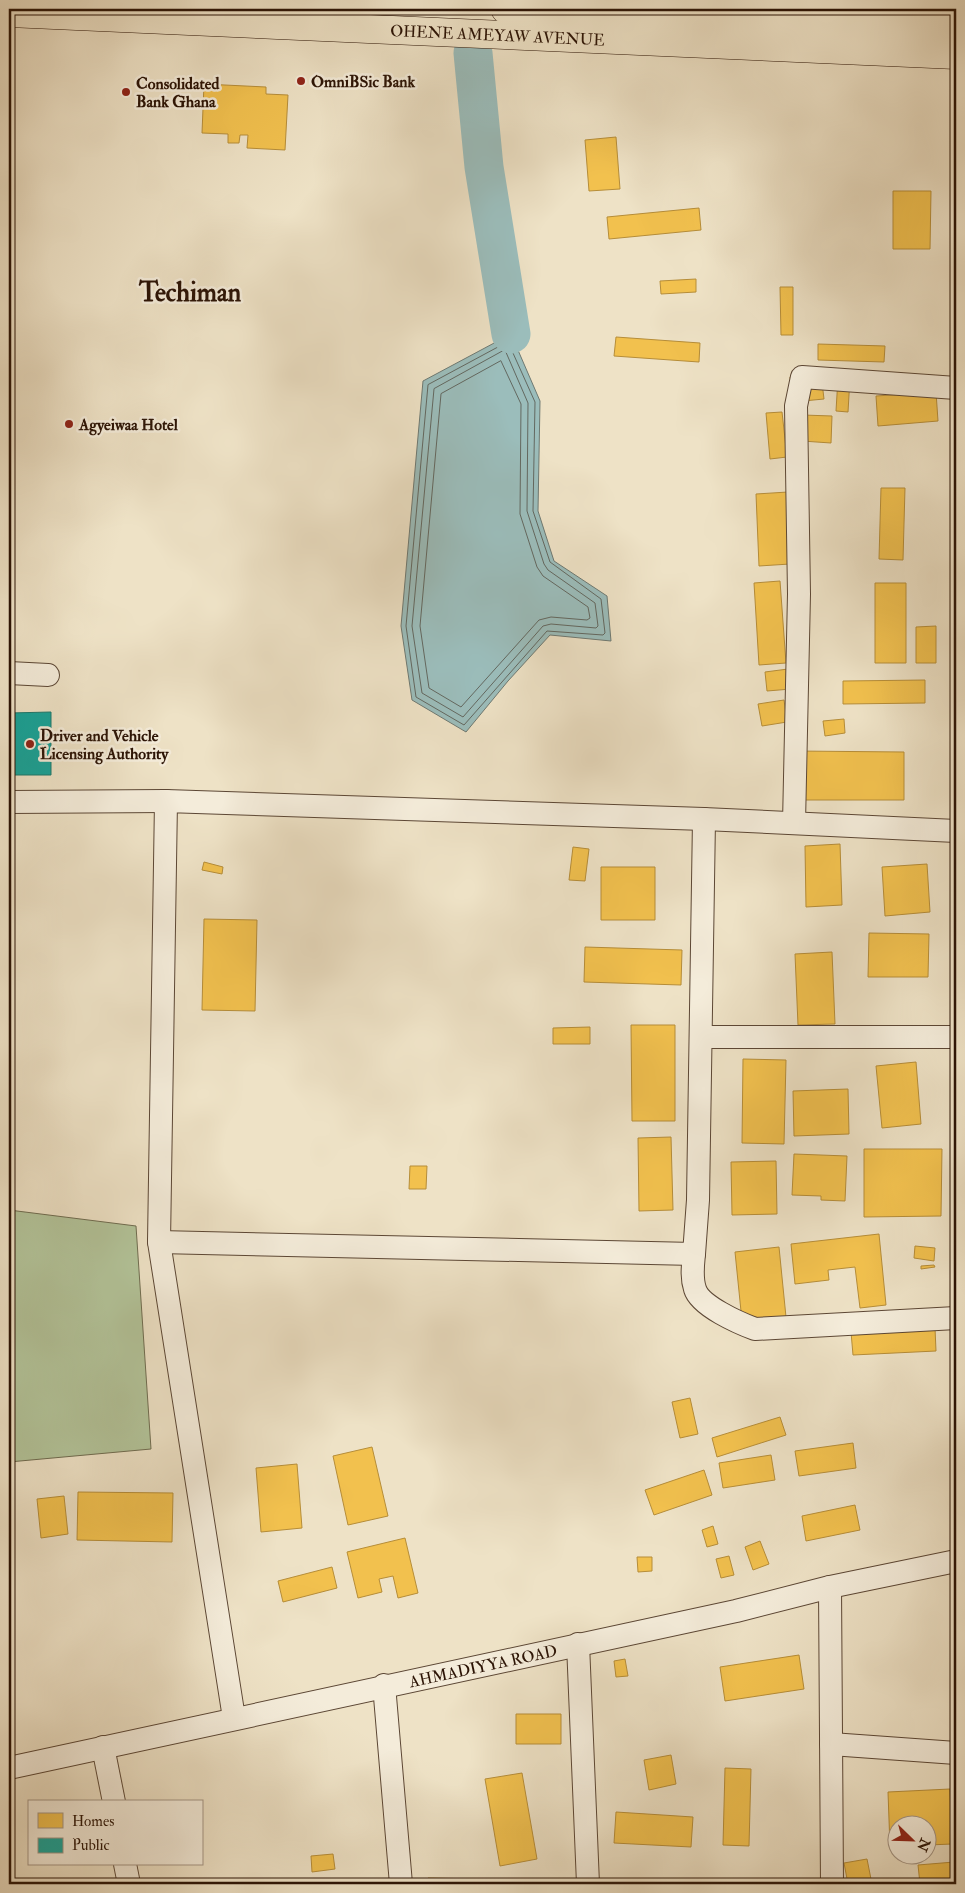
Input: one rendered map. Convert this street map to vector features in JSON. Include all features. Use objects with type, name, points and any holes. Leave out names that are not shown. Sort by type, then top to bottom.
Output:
[{"type":"highway","name":"OHENE AMEYAW AVENUE","points":[[505,9],[517,22]]},
{"type":"highway","name":"OHENE AMEYAW AVENUE","points":[[9,13],[517,22],[633,28],[956,55]]},
{"type":"highway","name":"OHENE AMEYAW AVENUE","points":[[633,28],[763,15],[956,28]]},
{"type":"street","points":[[794,823],[798,594],[796,406],[802,377],[956,388]]},
{"type":"street","points":[[9,673],[48,675]]},
{"type":"street","points":[[9,802],[166,801],[704,819],[956,831]]},
{"type":"street","points":[[166,801],[159,1242],[234,1718]]},
{"type":"street","points":[[704,819],[698,1200],[692,1279],[695,1291],[730,1319],[755,1329],[956,1318]]},
{"type":"street","points":[[701,1037],[956,1037]]},
{"type":"street","points":[[159,1242],[694,1254]]},
{"type":"street","name":"AHMADIYYA ROAD","points":[[9,1768],[384,1685],[736,1611],[830,1587],[956,1561]]},
{"type":"street","points":[[830,1587],[832,1884]]},
{"type":"street","points":[[578,1644],[588,1884]]},
{"type":"street","points":[[384,1685],[401,1884]]},
{"type":"street","points":[[831,1744],[956,1753]]},
{"type":"street","points":[[103,1747],[114,1800]]},
{"type":"street","points":[[125,1866],[129,1884]]},
{"type":"green space","points":[[9,1210],[136,1226],[151,1449],[9,1462]]},
{"type":"water","points":[[511,334],[540,401],[538,511],[554,561],[607,596],[611,641],[550,635],[508,681],[466,732],[412,700],[401,626],[423,381]]},
{"type":"building: Homes","points":[[204,84],[266,87],[266,94],[288,95],[285,150],[247,148],[248,135],[240,135],[239,143],[228,143],[228,134],[202,133]]},
{"type":"building: Homes","points":[[616,137],[620,189],[589,191],[585,140]]},
{"type":"building: Homes","points":[[893,191],[931,191],[930,249],[893,249]]},
{"type":"building: Homes","points":[[699,208],[701,230],[609,239],[607,217]]},
{"type":"building: Homes","points":[[696,279],[696,292],[661,294],[660,281]]},
{"type":"building: Homes","points":[[780,287],[793,287],[793,335],[781,335]]},
{"type":"building: Homes","points":[[616,337],[700,343],[699,362],[614,356]]},
{"type":"building: Homes","points":[[818,344],[885,346],[884,362],[818,360]]},
{"type":"building: Homes","points":[[821,374],[824,399],[793,402],[790,377]]},
{"type":"building: Homes","points":[[838,378],[850,378],[848,412],[836,411]]},
{"type":"building: Homes","points":[[936,392],[938,421],[878,426],[876,396]]},
{"type":"building: Homes","points":[[782,412],[787,457],[770,459],[766,413]]},
{"type":"building: Homes","points":[[803,415],[832,416],[831,443],[802,441]]},
{"type":"building: Homes","points":[[881,488],[905,488],[903,560],[879,559]]},
{"type":"building: Homes","points":[[788,492],[790,564],[759,566],[756,494]]},
{"type":"building: Homes","points":[[780,581],[786,663],[759,665],[754,583]]},
{"type":"building: Homes","points":[[875,583],[906,583],[906,663],[875,663]]},
{"type":"building: Homes","points":[[936,626],[936,663],[916,663],[916,627]]},
{"type":"building: Homes","points":[[788,669],[791,689],[767,691],[765,672]]},
{"type":"building: Homes","points":[[925,680],[925,703],[843,704],[843,681]]},
{"type":"building: Homes","points":[[784,700],[787,722],[762,726],[758,704]]},
{"type":"building: Homes","points":[[844,719],[845,733],[825,736],[823,721]]},
{"type":"building: Homes","points":[[795,751],[904,752],[904,800],[795,800]]},
{"type":"building: Homes","points":[[840,844],[842,905],[806,907],[805,846]]},
{"type":"building: Homes","points":[[573,847],[589,849],[585,881],[569,880]]},
{"type":"building: Homes","points":[[204,862],[223,867],[222,874],[202,870]]},
{"type":"building: Homes","points":[[927,864],[930,912],[885,916],[882,867]]},
{"type":"building: Homes","points":[[601,867],[655,867],[655,920],[601,920]]},
{"type":"building: Homes","points":[[204,919],[257,920],[255,1011],[202,1010]]},
{"type":"building: Homes","points":[[869,933],[929,934],[928,977],[868,977]]},
{"type":"building: Homes","points":[[585,947],[682,950],[681,985],[584,982]]},
{"type":"building: Homes","points":[[832,952],[835,1024],[798,1025],[795,954]]},
{"type":"building: Homes","points":[[631,1025],[675,1025],[675,1121],[632,1121]]},
{"type":"building: Homes","points":[[590,1027],[590,1044],[553,1044],[553,1028]]},
{"type":"building: Homes","points":[[743,1059],[786,1060],[784,1144],[742,1143]]},
{"type":"building: Homes","points":[[916,1062],[921,1124],[882,1128],[876,1066]]},
{"type":"building: Homes","points":[[848,1089],[849,1134],[794,1136],[793,1091]]},
{"type":"building: Homes","points":[[671,1137],[673,1210],[639,1211],[638,1138]]},
{"type":"building: Homes","points":[[864,1149],[942,1149],[941,1216],[864,1217]]},
{"type":"building: Homes","points":[[794,1154],[847,1156],[845,1201],[821,1200],[821,1196],[792,1195]]},
{"type":"building: Homes","points":[[776,1161],[777,1214],[732,1215],[731,1162]]},
{"type":"building: Homes","points":[[410,1166],[427,1166],[426,1189],[409,1189]]},
{"type":"building: Homes","points":[[879,1234],[886,1305],[860,1308],[855,1267],[828,1270],[829,1280],[795,1284],[791,1244]]},
{"type":"building: Homes","points":[[915,1246],[935,1248],[934,1261],[914,1258]]},
{"type":"building: Homes","points":[[779,1247],[786,1317],[742,1321],[735,1252]]},
{"type":"building: Homes","points":[[934,1265],[935,1267],[921,1269],[921,1266]]},
{"type":"building: Homes","points":[[935,1328],[936,1351],[853,1355],[851,1332]]},
{"type":"building: Homes","points":[[690,1398],[698,1434],[680,1438],[672,1402]]},
{"type":"building: Homes","points":[[780,1417],[786,1435],[717,1457],[712,1438]]},
{"type":"building: Homes","points":[[853,1443],[856,1468],[799,1476],[795,1451]]},
{"type":"building: Homes","points":[[372,1447],[388,1516],[348,1525],[333,1456]]},
{"type":"building: Homes","points":[[771,1455],[775,1480],[723,1488],[719,1463]]},
{"type":"building: Homes","points":[[297,1464],[302,1528],[261,1532],[256,1468]]},
{"type":"building: Homes","points":[[704,1470],[712,1495],[654,1515],[645,1490]]},
{"type":"building: Homes","points":[[78,1492],[173,1493],[172,1542],[77,1540]]},
{"type":"building: Homes","points":[[64,1496],[68,1534],[41,1538],[37,1499]]},
{"type":"building: Homes","points":[[855,1505],[860,1530],[806,1541],[802,1516]]},
{"type":"building: Homes","points":[[713,1526],[718,1544],[707,1547],[702,1530]]},
{"type":"building: Homes","points":[[405,1538],[418,1593],[398,1598],[393,1576],[379,1579],[382,1592],[358,1598],[347,1552]]},
{"type":"building: Homes","points":[[760,1541],[769,1564],[753,1570],[745,1547]]},
{"type":"building: Homes","points":[[729,1556],[734,1575],[721,1578],[716,1559]]},
{"type":"building: Homes","points":[[637,1557],[652,1557],[652,1571],[638,1572]]},
{"type":"building: Homes","points":[[332,1567],[337,1588],[283,1602],[278,1581]]},
{"type":"building: Homes","points":[[799,1655],[804,1689],[725,1701],[720,1667]]},
{"type":"building: Homes","points":[[625,1659],[628,1676],[616,1677],[614,1661]]},
{"type":"building: Homes","points":[[516,1714],[561,1714],[561,1744],[516,1744]]},
{"type":"building: Homes","points":[[671,1755],[676,1784],[649,1790],[644,1760]]},
{"type":"building: Homes","points":[[725,1768],[751,1769],[749,1846],[723,1845]]},
{"type":"building: Homes","points":[[522,1773],[537,1859],[500,1866],[485,1779]]},
{"type":"building: Homes","points":[[950,1789],[952,1844],[938,1845],[938,1816],[889,1816],[888,1792]]},
{"type":"building: Homes","points":[[616,1812],[693,1817],[691,1847],[614,1843]]},
{"type":"building: Homes","points":[[333,1854],[335,1869],[312,1872],[311,1856]]},
{"type":"building: Homes","points":[[867,1859],[872,1884],[848,1884],[844,1863]]},
{"type":"building: Homes","points":[[954,1862],[956,1884],[920,1884],[918,1866],[938,1866],[938,1863]]},
{"type":"building: Homes","points":[[428,1878],[480,1879],[480,1884],[428,1884]]},
{"type":"building: Homes","points":[[370,1880],[370,1884],[323,1884],[322,1882]]},
{"type":"building: Homes","points":[[632,1880],[679,1882],[678,1884],[632,1884]]},
{"type":"building: Homes","points":[[709,1882],[737,1883],[709,1884]]},
{"type":"building: Public","name":"Driver and Vehicle Licensing Authority","points":[[51,712],[51,775],[9,775],[9,713]]},
{"type":"waterway","points":[[473,53],[484,167],[511,334]]},
{"type":"place","name":"OmniBSic Bank","points":[[301,81]]},
{"type":"place","name":"Consolidated Bank Ghana","points":[[126,92]]},
{"type":"place","name":"Agyeiwaa Hotel","points":[[69,424]]},
{"type":"place","name":"Driver and Vehicle Licensing Authority","points":[[30,744]]},
{"type":"district","name":"Techiman","points":[[190,292]]}]
